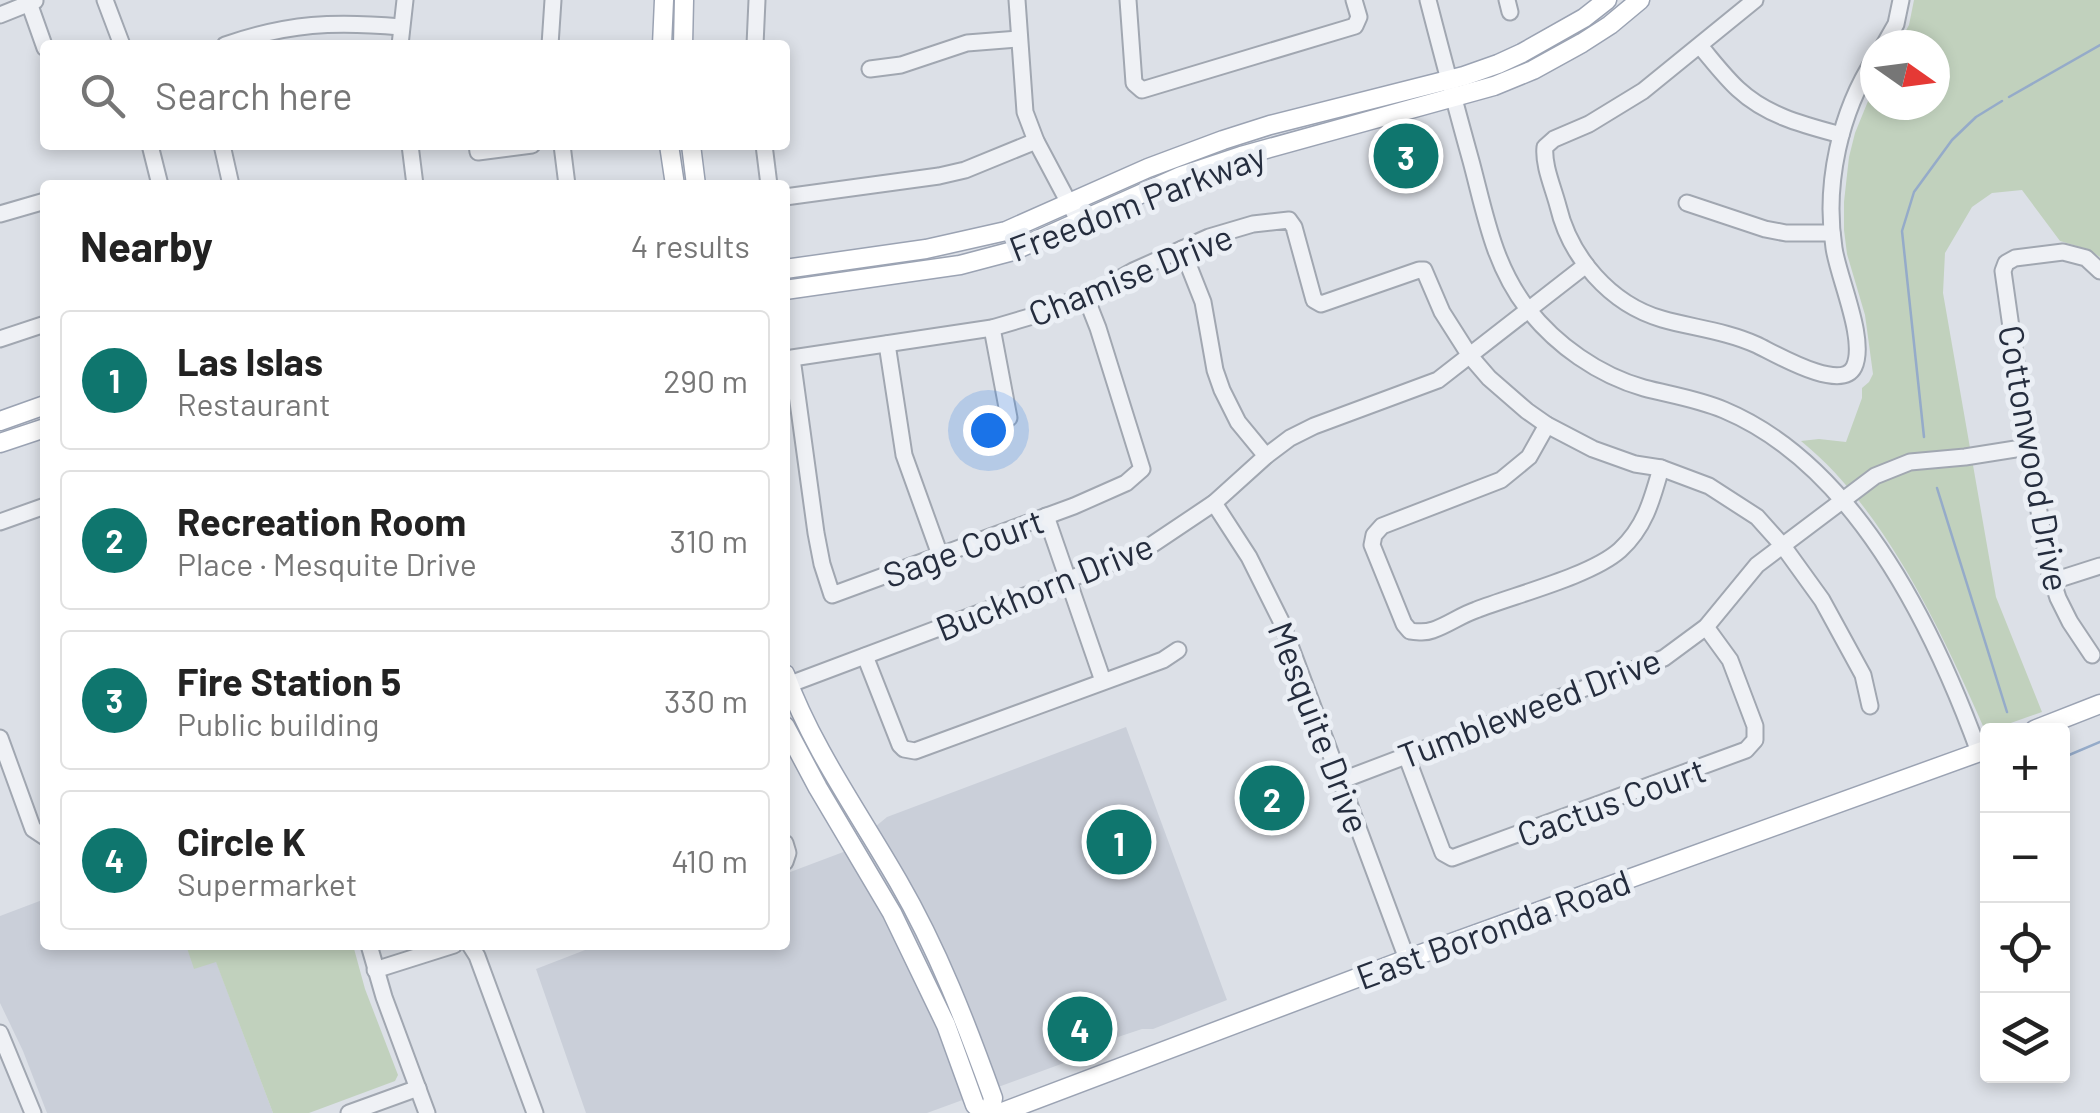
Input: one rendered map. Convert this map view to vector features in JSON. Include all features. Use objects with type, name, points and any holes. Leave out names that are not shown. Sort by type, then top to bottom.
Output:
[{"type":"main road","points":[[662,40],[664,0]]},
{"type":"main road","points":[[683,40],[684,0]]},
{"type":"main road","name":"Freedom Parkway","points":[[790,289],[974,262],[1012,251],[1181,176],[1451,89],[1584,18],[1607,0]]},
{"type":"main road","name":"Freedom Parkway","points":[[790,269],[967,241],[1006,231],[1148,168],[1223,140],[1521,75],[1610,25],[1640,0]]},
{"type":"main road","points":[[670,150],[674,180]]},
{"type":"main road","points":[[692,150],[695,180]]},
{"type":"main road","points":[[0,421],[40,407]]},
{"type":"main road","points":[[0,443],[40,430]]},
{"type":"main road","points":[[790,690],[944,969],[993,1098],[987,1113],[975,1105],[946,1025],[892,913],[790,735]]},
{"type":"main road","points":[[2052,723],[2100,704]]},
{"type":"main road","name":"East Boronda Road","points":[[1000,1113],[1407,959],[1980,751]]},
{"type":"street","points":[[104,0],[120,40]]},
{"type":"street","points":[[400,40],[405,0]]},
{"type":"street","points":[[550,40],[553,0]]},
{"type":"street","points":[[755,40],[757,0]]},
{"type":"street","points":[[1017,0],[1022,95],[1036,141],[1079,222]]},
{"type":"street","points":[[1128,0],[1134,83],[1142,90],[1356,26],[1359,18],[1354,0]]},
{"type":"street","points":[[1428,0],[1496,255],[1529,310],[1566,347],[1615,377],[1736,416],[1766,432],[1808,463],[1843,500],[1885,559],[1919,616],[1980,744]]},
{"type":"street","points":[[1755,0],[1643,92],[1589,124],[1554,138],[1545,147],[1544,157],[1564,228],[1586,266],[1617,296],[1647,314],[1744,340],[1807,370],[1826,374],[1850,372],[1856,363],[1855,325],[1837,264],[1832,233],[1832,186],[1841,135],[1860,86]]},
{"type":"street","points":[[1893,30],[1902,0]]},
{"type":"street","points":[[0,15],[32,1],[43,40]]},
{"type":"street","points":[[240,40],[263,32],[320,24],[401,27]]},
{"type":"street","points":[[870,69],[900,66],[967,44],[1019,39]]},
{"type":"street","points":[[1700,46],[1754,103],[1782,118],[1841,135]]},
{"type":"street","points":[[790,195],[938,176],[965,170],[1036,141]]},
{"type":"street","points":[[151,150],[159,180]]},
{"type":"street","points":[[223,150],[231,180]]},
{"type":"street","points":[[411,150],[415,180]]},
{"type":"street","points":[[563,150],[566,180]]},
{"type":"street","points":[[765,150],[768,180]]},
{"type":"street","points":[[0,214],[40,202]]},
{"type":"street","points":[[1687,203],[1786,234],[1832,233]]},
{"type":"street","name":"Chamise Drive","points":[[792,358],[992,328],[1085,295],[1234,228],[1289,220],[1314,300],[1321,304],[1424,270],[1442,312],[1470,356]]},
{"type":"street","points":[[1182,249],[1203,302],[1222,390],[1238,422],[1266,456]]},
{"type":"street","name":"Cottonwood Drive","points":[[2092,655],[2070,622],[2053,581],[2003,276],[2005,266],[2014,258],[2069,252],[2086,258],[2100,271]]},
{"type":"street","name":"Buckhorn Drive","points":[[790,681],[1141,552],[1214,503],[1266,456],[1302,431],[1438,380],[1586,266]]},
{"type":"street","name":"Sage Court","points":[[792,358],[816,532],[832,594],[1108,492],[1142,469],[1085,295]]},
{"type":"street","points":[[0,339],[40,326]]},
{"type":"street","points":[[992,328],[1010,418]]},
{"type":"street","points":[[887,344],[904,455],[940,555]]},
{"type":"street","points":[[1470,356],[1489,378],[1547,426],[1615,458],[1661,468],[1709,486],[1757,518],[1783,546],[1830,615],[1863,675],[1870,706]]},
{"type":"street","points":[[1547,426],[1529,457],[1501,480],[1382,526],[1374,535],[1372,545],[1410,631],[1434,630],[1470,612],[1595,567],[1616,554],[1643,523],[1661,468]]},
{"type":"street","name":"Tumbleweed Drive","points":[[1340,781],[1648,666],[1706,627],[1757,566],[1876,476],[1910,462],[2028,447]]},
{"type":"street","name":"Mesquite Drive","points":[[1214,503],[1249,557],[1281,620],[1407,959]]},
{"type":"street","points":[[0,522],[40,508]]},
{"type":"street","points":[[1046,516],[1103,681]]},
{"type":"street","points":[[2053,581],[2100,566]]},
{"type":"street","name":"Cactus Court","points":[[1406,755],[1443,853],[1452,858],[1746,750],[1755,740],[1755,726],[1730,660],[1706,627]]},
{"type":"street","points":[[865,656],[900,745],[914,751],[1163,660],[1178,650]]},
{"type":"street","points":[[0,738],[30,824],[40,835]]},
{"type":"street","points":[[370,950],[427,1113]]},
{"type":"street","points":[[375,970],[438,950]]},
{"type":"street","points":[[473,950],[535,1113]]},
{"type":"street","points":[[0,1033],[34,1113]]},
{"type":"street","points":[[350,1113],[418,1088]]},
{"type":"shaded area","points":[[1126,727],[1227,1000],[1153,1029],[1118,1037],[1105,1048],[927,1113],[586,1113],[536,969],[585,950],[790,950],[790,872],[846,851],[887,817]]},
{"type":"shaded area","points":[[40,901],[40,950],[212,950],[273,1113],[47,1113],[0,1003],[0,916]]},
{"type":"green space","points":[[1914,0],[2100,0],[2100,257],[2060,241],[2022,190],[1992,193],[1972,207],[1945,253],[1943,293],[1996,597],[2042,712],[2011,723],[1982,723],[1929,611],[1884,535],[1859,500],[1801,441],[1846,442],[1862,388],[1873,374],[1865,315],[1844,230],[1849,157],[1860,120],[1950,120],[1950,30],[1906,30]]},
{"type":"green space","points":[[188,950],[354,950],[398,1075],[395,1081],[309,1113],[273,1113],[216,962],[194,969]]},
{"type":"waterway","points":[[2009,97],[2100,45]]},
{"type":"waterway","points":[[1924,437],[1902,231],[1914,192],[1952,140],[1976,117],[2002,101]]},
{"type":"waterway","points":[[1937,488],[2007,712]]},
{"type":"waterway","points":[[2070,755],[2100,742]]},
{"type":"place","name":"Fire Station 5","points":[[1406,156]]},
{"type":"place","name":"Recreation Room","points":[[1272,798]]},
{"type":"place","name":"Las Islas","points":[[1119,842]]},
{"type":"place","name":"Circle K","points":[[1080,1029]]}]
